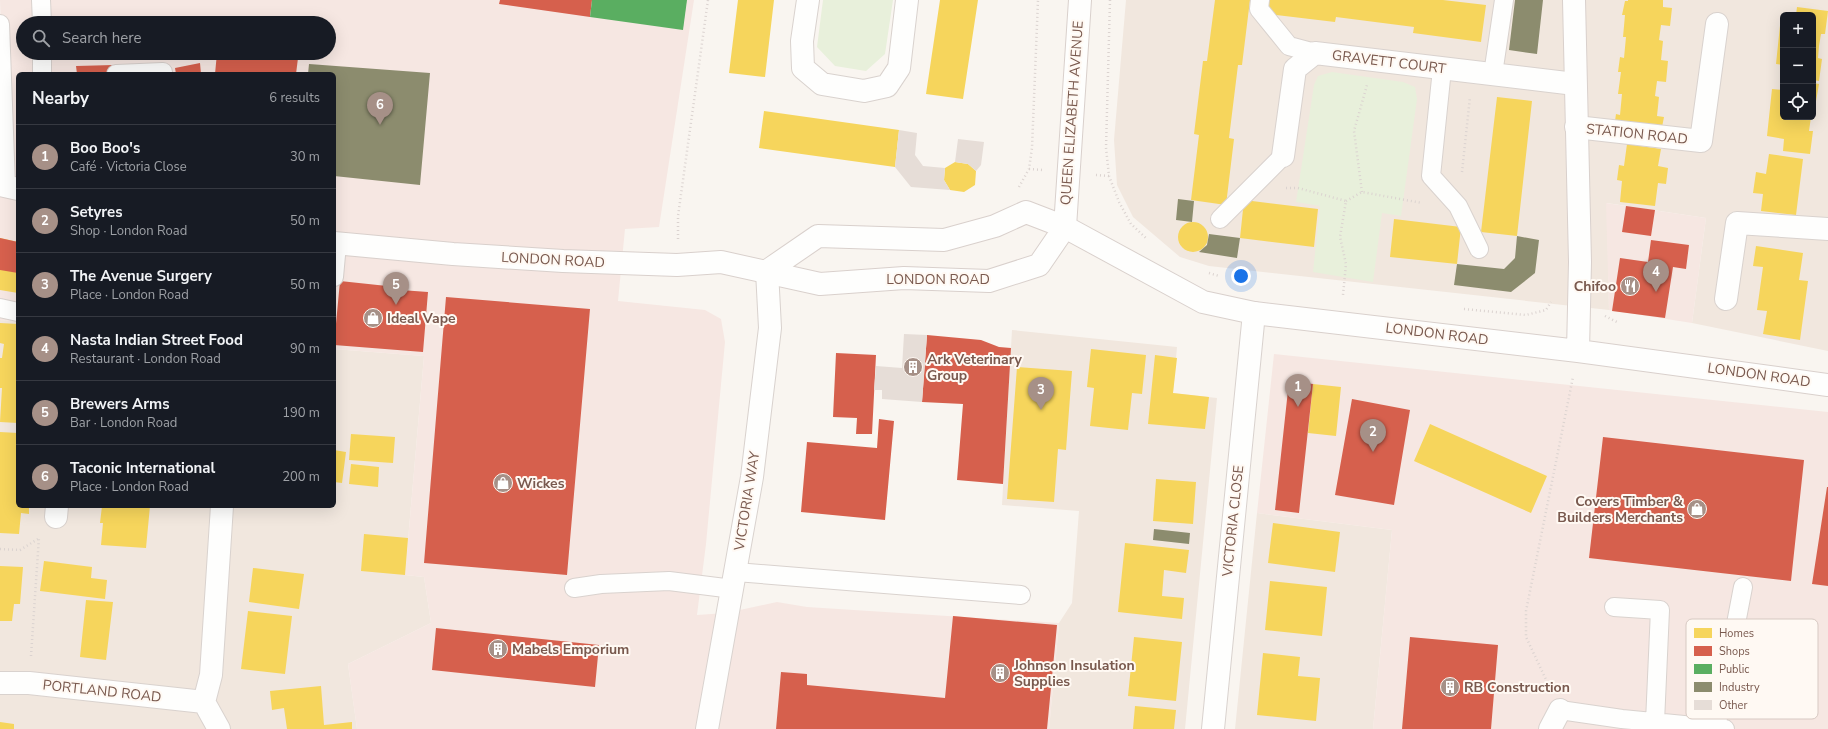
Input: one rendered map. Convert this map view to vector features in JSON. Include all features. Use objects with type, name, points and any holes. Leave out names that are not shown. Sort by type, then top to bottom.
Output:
[{"type":"street","points":[[808,0],[802,41],[803,68],[822,84],[864,91],[887,86],[899,68],[907,0]]},
{"type":"street","name":"QUEEN ELIZABETH AVENUE","points":[[1065,227],[1080,0]]},
{"type":"street","name":"STATION ROAD","points":[[1574,0],[1580,262],[1576,361]]},
{"type":"street","name":"STATION ROAD","points":[[1576,127],[1701,141],[1717,24]]},
{"type":"street","name":"GRAVETT COURT","points":[[1283,156],[1294,69],[1315,53],[1575,84]]},
{"type":"street","name":"LONDON ROAD","points":[[767,271],[818,236],[944,240],[995,226],[1026,212],[1065,227],[1203,302],[1254,313],[1576,361],[1828,385]]},
{"type":"street","points":[[1726,299],[1737,223],[1828,229]]},
{"type":"street","name":"LONDON ROAD","points":[[336,244],[563,261],[678,265],[721,262],[820,284],[904,278],[989,281],[1039,265],[1065,227]]},
{"type":"street","name":"VICTORIA WAY","points":[[707,729],[752,478],[770,328],[767,271]]},
{"type":"street","name":"VICTORIA CLOSE","points":[[1213,729],[1254,313]]},
{"type":"street","points":[[219,729],[204,702],[211,675],[222,508]]},
{"type":"street","name":"PORTLAND ROAD","points":[[0,683],[29,683],[204,702]]},
{"type":"street","points":[[1550,729],[1560,710]]},
{"type":"lane","points":[[41,0],[42,16]]},
{"type":"lane","points":[[1260,0],[1259,9],[1289,46],[1315,53]]},
{"type":"lane","points":[[1493,74],[1504,0]]},
{"type":"lane","points":[[0,24],[1,83],[8,187]]},
{"type":"lane","points":[[42,60],[42,72]]},
{"type":"lane","points":[[1442,69],[1431,176],[1458,206],[1479,249]]},
{"type":"lane","points":[[1220,219],[1283,156]]},
{"type":"lane","points":[[0,308],[16,312]]},
{"type":"lane","points":[[574,588],[601,584],[669,581],[734,581],[1021,594]]},
{"type":"lane","points":[[1738,619],[1743,587]]},
{"type":"lane","points":[[1614,607],[1660,610],[1655,722]]},
{"type":"lane","points":[[1560,710],[1622,719],[1720,728]]},
{"type":"path","points":[[678,265],[678,216],[708,0]]},
{"type":"path","points":[[1018,188],[1029,169],[1032,148],[1038,0]]},
{"type":"path","points":[[1110,0],[1106,148],[1109,176],[1119,202],[1131,224],[1151,243]]},
{"type":"path","points":[[1362,192],[1354,131],[1370,77],[1371,60]]},
{"type":"path","points":[[1262,177],[1283,187],[1298,188],[1346,201],[1340,237],[1346,264],[1343,295]]},
{"type":"path","points":[[1206,272],[1221,277]]},
{"type":"path","points":[[1335,294],[1351,296]]},
{"type":"path","points":[[1462,308],[1526,315],[1546,310]]},
{"type":"path","points":[[1537,661],[1526,637],[1526,611],[1576,361]]},
{"type":"path","points":[[0,549],[20,550],[38,539],[56,512]]},
{"type":"path","points":[[29,683],[38,539]]},
{"type":"shaded area","points":[[0,0],[694,0],[659,227],[625,229],[618,301],[705,310],[721,319],[725,342],[706,544],[697,615],[726,613],[777,602],[807,607],[1059,623],[1049,729],[357,729],[348,664],[431,623],[424,577],[405,575],[424,356],[336,349],[336,72],[16,72],[16,321],[0,320],[0,188],[6,186]]},
{"type":"shaded area","points":[[1126,0],[1828,0],[1828,351],[1692,323],[1706,218],[1607,203],[1609,310],[1209,266],[1180,257],[1133,217],[1117,185],[1114,140]]},
{"type":"shaded area","points":[[1606,203],[1706,218],[1692,323],[1609,310]]},
{"type":"shaded area","points":[[0,320],[16,321],[16,508],[336,508],[336,349],[424,356],[405,575],[424,577],[431,623],[348,664],[357,729],[0,729]]},
{"type":"shaded area","points":[[1012,330],[1177,347],[1173,393],[1217,398],[1185,729],[1049,729],[1059,623],[1072,603],[1079,511],[1002,505]]},
{"type":"shaded area","points":[[1274,354],[1828,412],[1828,729],[1373,729],[1392,530],[1257,513]]},
{"type":"shaded area","points":[[1257,513],[1392,530],[1373,729],[1235,729]]},
{"type":"green space","points":[[823,0],[893,0],[885,54],[866,71],[835,66],[817,47]]},
{"type":"green space","points":[[1332,72],[1403,82],[1415,87],[1417,99],[1401,216],[1382,213],[1373,282],[1313,272],[1320,206],[1296,202],[1314,85],[1318,76]]},
{"type":"building: Homes","points":[[738,0],[774,0],[765,77],[729,73]]},
{"type":"building: Homes","points":[[940,0],[978,0],[963,99],[926,94]]},
{"type":"building: Homes","points":[[1215,0],[1250,0],[1242,65],[1238,65],[1229,138],[1234,139],[1226,205],[1191,200],[1199,135],[1194,134],[1203,61],[1207,61]]},
{"type":"building: Homes","points":[[1269,0],[1443,0],[1486,5],[1481,42],[1413,33],[1414,27],[1336,17],[1335,22],[1267,14]]},
{"type":"building: Homes","points":[[1663,0],[1663,7],[1672,8],[1670,26],[1661,25],[1659,40],[1663,41],[1661,60],[1668,61],[1666,82],[1657,81],[1655,96],[1659,97],[1657,116],[1664,117],[1662,127],[1615,121],[1616,114],[1620,115],[1622,94],[1618,94],[1621,72],[1618,72],[1620,57],[1624,58],[1626,37],[1623,37],[1625,15],[1622,15],[1625,1]]},
{"type":"building: Homes","points":[[1797,7],[1828,11],[1825,34],[1821,34],[1819,46],[1818,58],[1822,59],[1819,81],[1816,80],[1816,12],[1796,12]]},
{"type":"building: Homes","points":[[1780,26],[1780,65],[1776,64]]},
{"type":"building: Homes","points":[[1816,84],[1819,84],[1816,101]]},
{"type":"building: Homes","points":[[1772,89],[1780,90],[1780,120],[1811,120],[1809,131],[1813,131],[1810,154],[1783,151],[1784,139],[1767,136]]},
{"type":"building: Homes","points":[[1497,97],[1532,101],[1517,236],[1481,232]]},
{"type":"building: Homes","points":[[764,111],[899,130],[895,167],[759,148]]},
{"type":"building: Homes","points":[[1627,144],[1661,149],[1658,166],[1668,168],[1666,184],[1658,183],[1655,206],[1620,202],[1622,181],[1617,180],[1619,165],[1624,166]]},
{"type":"building: Homes","points":[[1769,154],[1803,159],[1796,215],[1761,211],[1763,194],[1753,193],[1756,172],[1766,174]]},
{"type":"building: Homes","points":[[955,162],[968,164],[976,171],[975,185],[964,192],[950,190],[944,180],[945,168]]},
{"type":"building: Homes","points":[[1244,200],[1318,209],[1314,247],[1240,238]]},
{"type":"building: Homes","points":[[1394,219],[1461,227],[1457,264],[1390,257]]},
{"type":"building: Homes","points":[[1193,222],[1204,226],[1208,237],[1204,248],[1193,252],[1182,248],[1178,237],[1182,226]]},
{"type":"building: Homes","points":[[0,238],[16,242],[16,293],[0,290]]},
{"type":"building: Homes","points":[[1756,246],[1803,253],[1799,280],[1808,281],[1800,340],[1763,334],[1767,311],[1757,310],[1763,267],[1753,266]]},
{"type":"building: Homes","points":[[0,323],[16,324],[16,423],[0,422],[2,388],[0,388],[0,358],[2,358],[4,344],[0,343]]},
{"type":"building: Homes","points":[[1091,349],[1146,355],[1142,394],[1132,393],[1128,430],[1090,426],[1094,388],[1087,387]]},
{"type":"building: Homes","points":[[1155,355],[1177,358],[1173,393],[1209,397],[1205,429],[1148,424]]},
{"type":"building: Homes","points":[[1017,367],[1072,371],[1066,450],[1058,449],[1054,502],[1007,499]]},
{"type":"building: Homes","points":[[1313,384],[1341,387],[1336,436],[1308,433]]},
{"type":"building: Homes","points":[[1430,424],[1547,476],[1531,513],[1414,461]]},
{"type":"building: Homes","points":[[0,432],[16,433],[16,508],[29,508],[29,514],[21,513],[19,534],[0,533]]},
{"type":"building: Homes","points":[[351,434],[395,437],[393,463],[349,460]]},
{"type":"building: Homes","points":[[336,450],[346,452],[342,483],[336,482]]},
{"type":"building: Homes","points":[[351,464],[379,467],[378,487],[349,484]]},
{"type":"building: Homes","points":[[1156,479],[1196,482],[1193,524],[1153,521]]},
{"type":"building: Homes","points":[[102,508],[150,508],[146,548],[101,545],[103,523],[100,523]]},
{"type":"building: Homes","points":[[1273,523],[1340,532],[1335,572],[1268,563]]},
{"type":"building: Homes","points":[[364,534],[408,538],[405,575],[361,571]]},
{"type":"building: Homes","points":[[1125,543],[1189,550],[1186,573],[1164,570],[1162,596],[1184,598],[1182,619],[1118,612]]},
{"type":"building: Homes","points":[[44,561],[92,567],[91,578],[107,580],[105,599],[40,591]]},
{"type":"building: Homes","points":[[0,566],[23,567],[20,604],[14,604],[12,621],[0,621]]},
{"type":"building: Homes","points":[[253,568],[304,574],[299,609],[249,602]]},
{"type":"building: Homes","points":[[1270,581],[1327,587],[1322,636],[1265,630]]},
{"type":"building: Homes","points":[[86,600],[113,602],[106,660],[80,657]]},
{"type":"building: Homes","points":[[248,611],[292,616],[285,674],[241,669]]},
{"type":"building: Homes","points":[[1134,637],[1182,642],[1176,701],[1128,696]]},
{"type":"building: Homes","points":[[1263,653],[1300,657],[1298,676],[1320,678],[1316,721],[1257,715]]},
{"type":"building: Homes","points":[[321,686],[324,725],[352,722],[352,729],[287,729],[284,708],[272,710],[270,691]]},
{"type":"building: Homes","points":[[1135,706],[1176,710],[1174,729],[1133,729]]},
{"type":"building: Homes","points":[[0,722],[14,724],[14,729],[0,729]]},
{"type":"building: Shops","points":[[500,0],[592,0],[590,17],[499,4]]},
{"type":"building: Shops","points":[[216,60],[298,60],[296,72],[215,72]]},
{"type":"building: Shops","points":[[200,63],[201,72],[176,72],[175,68]]},
{"type":"building: Shops","points":[[151,64],[151,72],[77,72],[76,66]]},
{"type":"building: Shops","points":[[1626,206],[1655,210],[1651,236],[1622,232]]},
{"type":"building: Shops","points":[[0,238],[16,242],[16,273],[0,270]]},
{"type":"building: Shops","points":[[1651,240],[1689,245],[1686,269],[1673,267],[1665,318],[1612,311],[1620,258],[1648,262]]},
{"type":"building: Shops","points":[[340,281],[387,286],[387,289],[428,292],[423,352],[336,345],[336,324]]},
{"type":"building: Shops","name":"Wickes","points":[[446,297],[590,309],[567,575],[424,563]]},
{"type":"building: Shops","points":[[927,335],[981,340],[999,347],[1011,348],[1003,484],[957,480],[963,404],[922,402]]},
{"type":"building: Shops","points":[[836,353],[876,355],[872,434],[856,434],[857,418],[833,417]]},
{"type":"building: Shops","points":[[1289,381],[1313,384],[1299,513],[1275,510]]},
{"type":"building: Shops","points":[[1352,399],[1410,410],[1394,505],[1335,495]]},
{"type":"building: Shops","points":[[879,419],[894,421],[885,520],[801,512],[807,442],[877,448]]},
{"type":"building: Shops","name":"Covers Timber & Builders Merchants","points":[[1603,437],[1804,460],[1791,581],[1589,558]]},
{"type":"building: Shops","points":[[1828,487],[1828,586],[1812,584]]},
{"type":"building: Shops","name":"Johnson Insulation Supplies","points":[[953,616],[1057,625],[1047,729],[776,729],[781,672],[807,674],[807,685],[945,698]]},
{"type":"building: Shops","name":"Mabels Emporium","points":[[436,628],[599,645],[595,687],[432,670]]},
{"type":"building: Shops","name":"RB Construction","points":[[1410,637],[1498,645],[1491,729],[1402,729]]},
{"type":"building: Public","points":[[592,0],[687,0],[683,30],[590,17]]},
{"type":"building: Industry","points":[[1515,0],[1543,0],[1537,54],[1509,50]]},
{"type":"building: Industry","points":[[309,64],[430,73],[420,185],[336,176],[336,72],[308,72]]},
{"type":"building: Industry","points":[[1178,199],[1194,201],[1192,222],[1176,220]]},
{"type":"building: Industry","points":[[1209,234],[1240,238],[1237,258],[1199,252],[1207,245]]},
{"type":"building: Industry","points":[[1517,236],[1539,240],[1535,273],[1511,292],[1454,285],[1457,264],[1504,269],[1515,258]]},
{"type":"building: Industry","points":[[1154,529],[1190,533],[1189,544],[1153,540]]},
{"type":"building: Other","points":[[899,130],[917,133],[915,155],[923,166],[945,168],[944,180],[950,190],[911,187],[895,167]]},
{"type":"building: Other","points":[[958,139],[984,142],[981,165],[976,171],[968,164],[955,162]]},
{"type":"building: Other","name":"Ark Veterinary Group","points":[[904,334],[927,335],[922,402],[882,399],[882,390],[874,390],[876,366],[902,368]]},
{"type":"place","name":"Taconic International","points":[[380,125]]},
{"type":"place","name":"Chifoo","points":[[1630,286]]},
{"type":"place","name":"Nasta Indian Street Food","points":[[1656,292]]},
{"type":"place","name":"Brewers Arms","points":[[396,305]]},
{"type":"place","name":"Ideal Vape","points":[[373,318]]},
{"type":"place","name":"Ark Veterinary Group","points":[[913,367]]},
{"type":"place","name":"Boo Boo's","points":[[1298,407]]},
{"type":"place","name":"The Avenue Surgery","points":[[1041,410]]},
{"type":"place","name":"Setyres","points":[[1373,452]]},
{"type":"place","name":"Wickes","points":[[503,483]]},
{"type":"place","name":"Covers Timber & Builders Merchants","points":[[1697,509]]},
{"type":"place","name":"Mabels Emporium","points":[[498,649]]},
{"type":"place","name":"Johnson Insulation Supplies","points":[[1000,673]]},
{"type":"place","name":"RB Construction","points":[[1450,687]]}]
